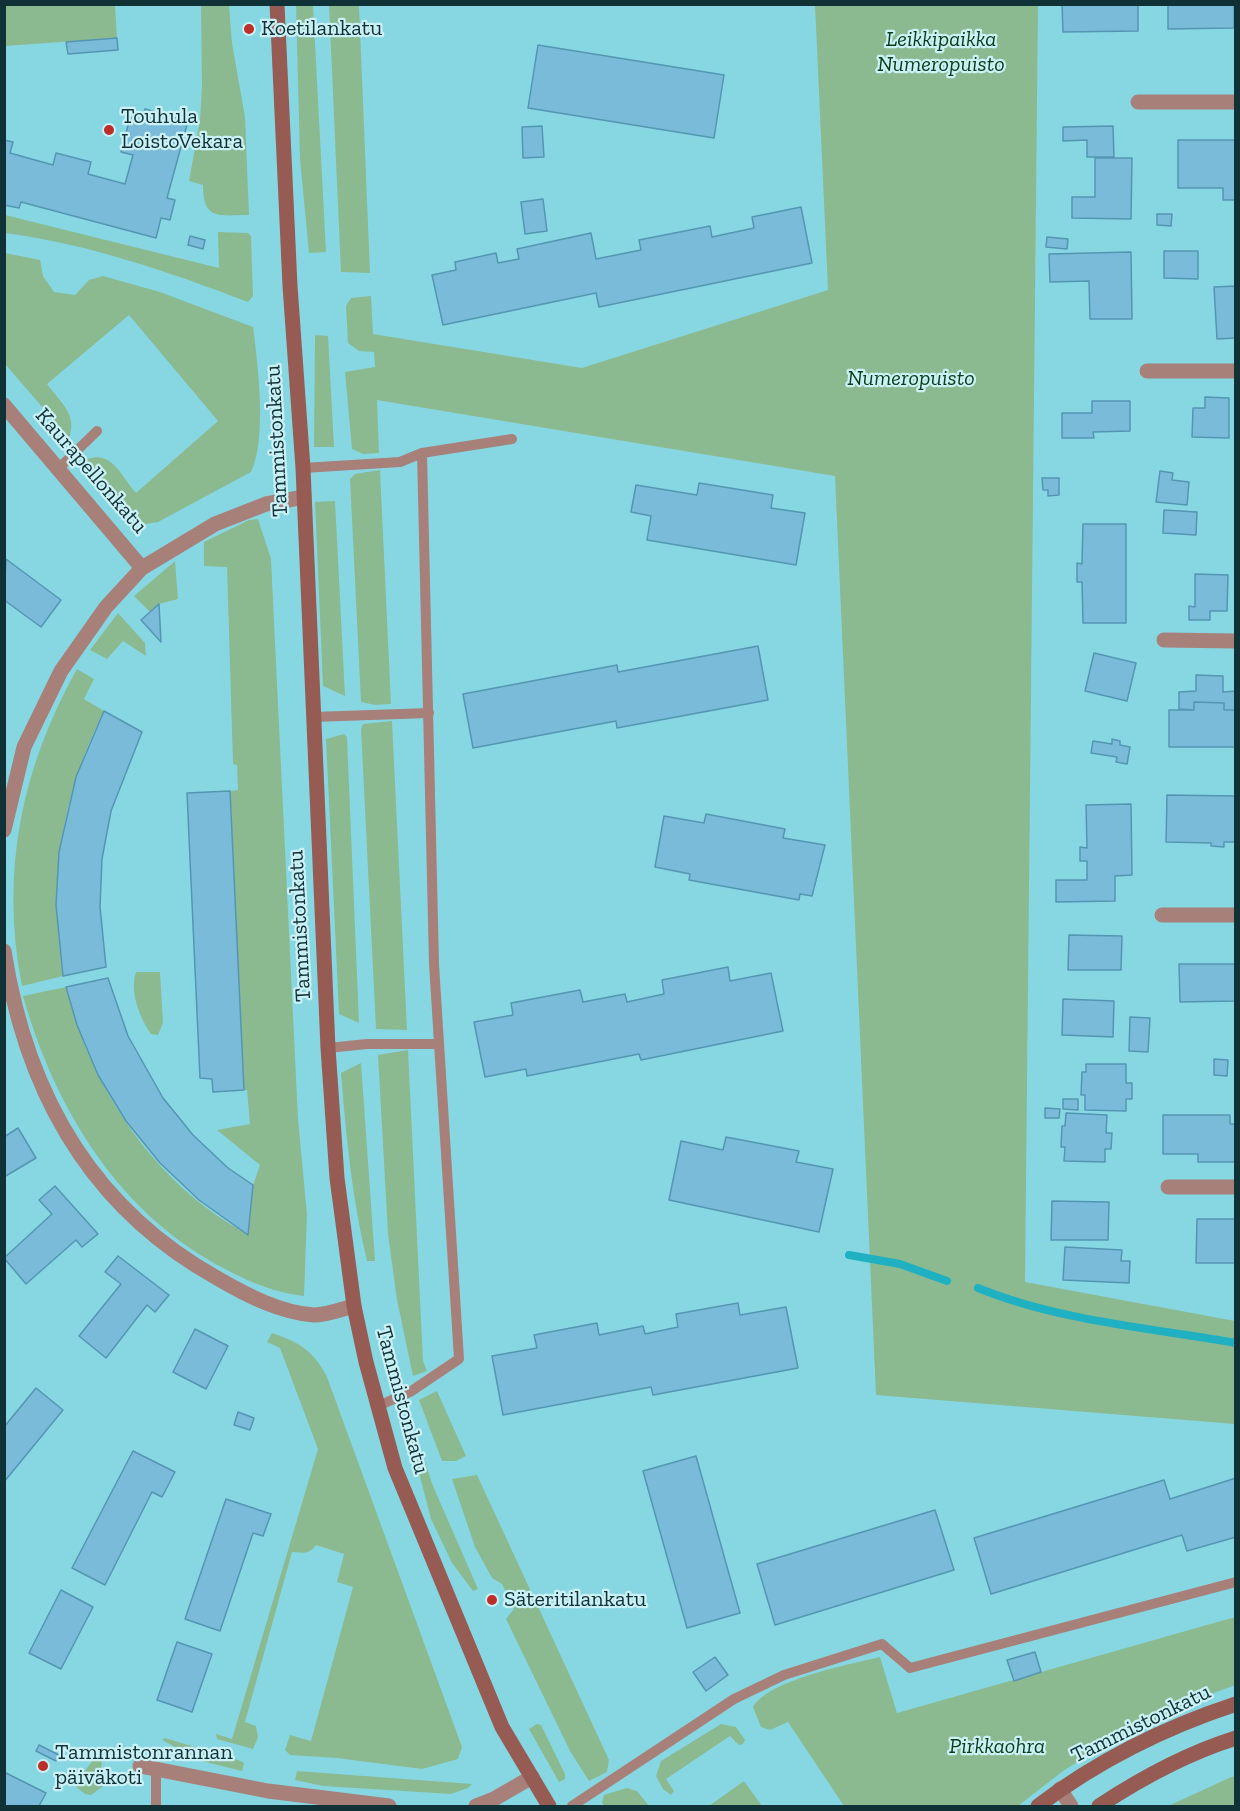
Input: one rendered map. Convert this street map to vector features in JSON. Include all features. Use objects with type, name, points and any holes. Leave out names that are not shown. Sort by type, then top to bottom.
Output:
[{"type":"street","name":"Tammistonkatu","points":[[277,4],[291,306],[303,468],[328,1048],[337,1178],[354,1306],[395,1468],[502,1727],[549,1806]]},
{"type":"street","points":[[1138,102],[1236,102]]},
{"type":"street","points":[[1147,371],[1236,371]]},
{"type":"street","name":"Kaurapellonkatu","points":[[4,405],[142,568]]},
{"type":"street","points":[[4,830],[24,747],[48,696],[91,627],[142,568],[215,524],[266,504],[304,497]]},
{"type":"street","points":[[1164,640],[1236,642]]},
{"type":"street","points":[[1162,915],[1236,915]]},
{"type":"street","points":[[4,951],[11,994],[36,1075],[74,1146],[101,1183],[133,1217],[161,1242],[192,1264],[273,1305],[316,1315],[354,1306]]},
{"type":"street","points":[[1168,1187],[1236,1187]]},
{"type":"street","name":"Tammistonkatu","points":[[1038,1806],[1060,1789],[1160,1734],[1204,1714],[1236,1704]]},
{"type":"street","points":[[1099,1806],[1128,1787],[1215,1744],[1236,1738]]},
{"type":"street","points":[[140,1766],[156,1767],[267,1791],[389,1806]]},
{"type":"street","points":[[476,1806],[494,1799],[532,1777]]},
{"type":"street","points":[[1060,1789],[1071,1806]]},
{"type":"lane","points":[[58,469],[97,431]]},
{"type":"lane","points":[[303,468],[400,462],[422,453],[512,439]]},
{"type":"lane","points":[[378,1406],[410,1392],[459,1359],[438,1044],[422,453]]},
{"type":"lane","points":[[314,717],[429,713]]},
{"type":"lane","points":[[328,1048],[368,1044],[438,1044]]},
{"type":"lane","points":[[572,1806],[734,1699],[784,1675],[882,1644],[910,1668],[1236,1582]]},
{"type":"lane","points":[[156,1767],[156,1806]]},
{"type":"green space","points":[[5,5],[115,5],[117,38],[5,46]]},
{"type":"green space","points":[[201,5],[229,5],[232,43],[245,117],[249,215],[215,214],[206,205],[203,185],[189,181],[200,120]]},
{"type":"green space","points":[[296,5],[313,5],[326,252],[309,253],[300,159]]},
{"type":"green space","points":[[329,5],[359,5],[370,273],[341,272]]},
{"type":"green space","name":"Numeropuisto","points":[[815,5],[1038,5],[1025,1282],[1235,1321],[1235,1424],[876,1395],[835,476],[377,400],[379,453],[363,454],[352,449],[345,372],[375,367],[374,352],[359,351],[348,343],[346,306],[351,298],[371,296],[373,334],[582,368],[828,290]]},
{"type":"green space","points":[[5,215],[219,268],[218,232],[248,233],[251,236],[253,296],[248,302],[128,260],[67,244],[5,233]]},
{"type":"green space","points":[[5,253],[40,260],[43,276],[54,292],[75,295],[89,280],[103,276],[160,292],[253,327],[259,381],[260,422],[256,458],[251,472],[158,522],[146,524],[137,519],[85,460],[102,458],[109,461],[136,493],[218,421],[129,315],[47,384],[69,415],[71,430],[69,438],[5,364]]},
{"type":"green space","points":[[315,335],[328,336],[334,447],[314,447]]},
{"type":"green space","points":[[380,470],[391,704],[375,705],[361,702],[350,479],[355,474]]},
{"type":"green space","points":[[335,501],[345,696],[323,686],[315,502]]},
{"type":"green space","points":[[258,519],[271,559],[298,1119],[307,1215],[304,1296],[264,1287],[227,1270],[189,1247],[154,1220],[123,1189],[73,1118],[53,1079],[23,996],[66,987],[77,1024],[92,1061],[110,1096],[132,1130],[156,1161],[184,1189],[215,1214],[248,1234],[253,1185],[260,1165],[217,1130],[250,1124],[247,1090],[244,1090],[230,791],[238,790],[237,765],[233,764],[227,567],[204,566],[204,542],[249,520]]},
{"type":"green space","points":[[175,561],[178,599],[159,604],[150,612],[134,596]]},
{"type":"green space","points":[[118,613],[145,643],[146,656],[123,641],[107,659],[90,650]]},
{"type":"green space","points":[[77,669],[94,679],[84,699],[104,711],[77,776],[62,840],[57,906],[63,976],[22,986],[13,903],[20,823],[29,783],[42,745]]},
{"type":"green space","points":[[392,721],[407,1030],[376,1029],[361,729],[363,724]]},
{"type":"green space","points":[[344,734],[347,737],[359,1023],[339,1014],[326,739]]},
{"type":"green space","points":[[136,972],[160,972],[163,1023],[158,1035],[151,1034],[140,1013],[134,988]]},
{"type":"green space","points":[[408,1050],[423,1361],[427,1371],[413,1376],[397,1300],[388,1234],[378,1055]]},
{"type":"green space","points":[[361,1063],[375,1261],[367,1261],[357,1214],[347,1144],[341,1073]]},
{"type":"green space","points":[[272,1333],[305,1349],[317,1360],[327,1377],[462,1747],[458,1759],[422,1769],[337,1758],[290,1755],[285,1750],[290,1735],[311,1741],[353,1587],[337,1582],[344,1554],[316,1545],[306,1553],[292,1552],[245,1722],[256,1726],[258,1737],[253,1749],[217,1739],[216,1734],[232,1739],[318,1449],[280,1348],[267,1342]]},
{"type":"green space","points":[[437,1391],[466,1456],[456,1461],[442,1461],[419,1400]]},
{"type":"green space","points":[[413,1439],[418,1442],[433,1486],[478,1589],[473,1591],[452,1563],[431,1519],[411,1442]]},
{"type":"green space","points":[[477,1475],[609,1760],[607,1772],[589,1781],[570,1751],[506,1619],[514,1609],[502,1584],[492,1578],[475,1547],[452,1479]]},
{"type":"green space","name":"Pirkkaohra","points":[[1235,1617],[1235,1685],[1203,1697],[1106,1744],[1063,1771],[1018,1806],[844,1806],[788,1722],[770,1730],[761,1727],[753,1707],[762,1697],[792,1681],[880,1657],[897,1713]]},
{"type":"green space","points":[[537,1724],[541,1725],[565,1774],[565,1779],[559,1782],[529,1729]]},
{"type":"green space","points":[[721,1724],[736,1727],[745,1740],[743,1744],[739,1745],[730,1736],[666,1779],[674,1791],[671,1795],[663,1789],[656,1776],[661,1761]]},
{"type":"green space","points":[[165,1738],[238,1760],[244,1763],[242,1771],[202,1761],[162,1740]]},
{"type":"green space","points":[[94,1759],[102,1760],[101,1770],[106,1784],[91,1795],[85,1794],[74,1785]]},
{"type":"green space","points":[[297,1771],[472,1784],[468,1788],[451,1794],[323,1786],[295,1780]]},
{"type":"green space","points":[[1235,1776],[1235,1806],[1168,1806],[1229,1778]]},
{"type":"green space","points":[[744,1781],[762,1806],[709,1806]]},
{"type":"green space","points":[[627,1788],[637,1791],[649,1806],[605,1806],[602,1803],[604,1795]]},
{"type":"building","points":[[1062,4],[1138,4],[1138,31],[1063,32]]},
{"type":"building","points":[[1168,4],[1234,4],[1234,28],[1168,29]]},
{"type":"building","points":[[117,38],[118,50],[68,54],[66,42]]},
{"type":"building","points":[[538,45],[724,75],[714,138],[528,108]]},
{"type":"building","points":[[145,109],[188,121],[167,198],[175,200],[170,220],[161,218],[156,238],[21,202],[19,208],[4,205],[4,140],[13,142],[10,153],[53,165],[56,153],[91,162],[88,174],[125,184],[133,155],[121,152],[130,118],[141,121]]},
{"type":"building","points":[[542,126],[544,157],[523,158],[522,127]]},
{"type":"building","points":[[1113,126],[1114,157],[1087,157],[1087,140],[1063,141],[1063,127]]},
{"type":"building","points":[[1178,140],[1236,140],[1236,200],[1223,200],[1223,188],[1178,188]]},
{"type":"building","points":[[1095,158],[1132,158],[1131,219],[1072,218],[1072,197],[1095,197]]},
{"type":"building","points":[[543,199],[547,231],[525,234],[521,202]]},
{"type":"building","points":[[801,207],[812,263],[599,307],[596,293],[443,325],[432,275],[456,270],[455,262],[496,253],[498,263],[519,259],[517,249],[591,233],[596,259],[641,250],[639,240],[710,226],[712,237],[754,228],[752,217]]},
{"type":"building","points":[[1157,214],[1172,214],[1171,226],[1157,225]]},
{"type":"building","points":[[190,236],[205,240],[203,249],[188,245]]},
{"type":"building","points":[[1047,237],[1068,239],[1067,249],[1046,247]]},
{"type":"building","points":[[1164,251],[1198,251],[1198,279],[1164,278]]},
{"type":"building","points":[[1131,252],[1132,319],[1090,319],[1089,281],[1050,282],[1049,254]]},
{"type":"building","points":[[1236,286],[1236,338],[1217,339],[1214,287]]},
{"type":"building","points":[[1205,397],[1229,398],[1229,438],[1192,437],[1193,408],[1205,408]]},
{"type":"building","points":[[1092,401],[1130,401],[1130,431],[1093,432],[1094,438],[1062,438],[1062,413],[1092,413]]},
{"type":"building","points":[[1160,471],[1173,473],[1172,480],[1189,482],[1187,505],[1156,502]]},
{"type":"building","points":[[1042,478],[1059,478],[1059,495],[1048,496],[1048,490],[1043,490]]},
{"type":"building","points":[[699,483],[773,495],[771,508],[805,513],[796,565],[647,540],[651,516],[631,512],[636,485],[697,495]]},
{"type":"building","points":[[1164,510],[1197,512],[1196,535],[1163,533]]},
{"type":"building","points":[[1083,524],[1126,524],[1126,623],[1083,623],[1082,582],[1077,582],[1077,563],[1082,564]]},
{"type":"building","points":[[6,559],[61,600],[41,627],[4,600]]},
{"type":"building","points":[[1195,574],[1228,575],[1227,611],[1210,611],[1210,620],[1189,620],[1189,606],[1195,607]]},
{"type":"building","points":[[159,604],[161,642],[141,620]]},
{"type":"building","points":[[758,646],[768,700],[617,728],[616,721],[473,748],[463,694],[617,665],[618,672]]},
{"type":"building","points":[[1094,653],[1136,663],[1127,701],[1085,691]]},
{"type":"building","points":[[1196,675],[1223,676],[1223,692],[1236,691],[1236,710],[1224,710],[1224,703],[1194,702],[1194,710],[1179,709],[1179,692],[1196,691]]},
{"type":"building","points":[[1194,702],[1224,703],[1224,710],[1236,710],[1236,747],[1169,747],[1169,710],[1194,710]]},
{"type":"building","points":[[104,711],[142,732],[111,811],[102,859],[100,907],[106,967],[63,976],[56,905],[59,852],[76,777]]},
{"type":"building","points":[[1112,739],[1120,741],[1120,745],[1130,747],[1127,764],[1116,762],[1117,757],[1091,753],[1093,741],[1112,744]]},
{"type":"building","points":[[230,791],[244,1090],[213,1092],[212,1079],[200,1078],[187,793]]},
{"type":"building","points":[[1167,795],[1236,796],[1236,842],[1224,842],[1224,847],[1211,846],[1211,843],[1166,842]]},
{"type":"building","points":[[1131,804],[1132,875],[1115,876],[1115,901],[1056,902],[1056,880],[1087,880],[1087,861],[1080,861],[1080,847],[1087,848],[1086,805]]},
{"type":"building","points":[[706,814],[785,829],[783,838],[825,845],[812,896],[800,894],[799,900],[689,880],[690,874],[655,867],[664,816],[704,823]]},
{"type":"building","points":[[1069,935],[1122,936],[1121,970],[1068,970]]},
{"type":"building","points":[[1179,964],[1236,964],[1236,1001],[1180,1002]]},
{"type":"building","points":[[728,967],[730,981],[771,973],[783,1031],[641,1060],[639,1054],[527,1076],[526,1069],[485,1077],[474,1022],[513,1015],[511,1003],[580,990],[583,1002],[625,994],[627,1002],[664,994],[662,980]]},
{"type":"building","points":[[108,978],[128,1036],[163,1098],[193,1135],[228,1168],[253,1185],[248,1235],[199,1200],[160,1163],[126,1121],[98,1075],[77,1025],[66,987]]},
{"type":"building","points":[[1063,999],[1114,1001],[1113,1037],[1062,1035]]},
{"type":"building","points":[[1130,1017],[1150,1018],[1148,1052],[1129,1051]]},
{"type":"building","points":[[1214,1059],[1228,1060],[1227,1076],[1214,1075]]},
{"type":"building","points":[[1086,1064],[1126,1064],[1126,1083],[1132,1083],[1132,1099],[1126,1099],[1126,1111],[1085,1110],[1085,1095],[1081,1095],[1082,1072],[1086,1072]]},
{"type":"building","points":[[1063,1099],[1078,1099],[1078,1110],[1063,1109]]},
{"type":"building","points":[[1045,1108],[1060,1109],[1059,1118],[1045,1118]]},
{"type":"building","points":[[1066,1113],[1107,1115],[1106,1133],[1112,1133],[1111,1149],[1105,1149],[1105,1162],[1064,1161],[1065,1147],[1061,1147],[1062,1126],[1065,1126]]},
{"type":"building","points":[[1163,1115],[1230,1115],[1230,1124],[1236,1124],[1236,1162],[1198,1162],[1198,1154],[1163,1154]]},
{"type":"building","points":[[18,1128],[36,1158],[4,1177],[4,1137]]},
{"type":"building","points":[[726,1137],[799,1151],[796,1162],[833,1169],[819,1232],[669,1200],[681,1141],[723,1150]]},
{"type":"building","points":[[55,1186],[98,1234],[82,1247],[76,1240],[26,1284],[4,1258],[52,1214],[39,1200]]},
{"type":"building","points":[[1052,1201],[1109,1202],[1108,1240],[1051,1240]]},
{"type":"building","points":[[1197,1219],[1236,1219],[1236,1263],[1196,1263]]},
{"type":"building","points":[[1065,1247],[1122,1250],[1121,1261],[1130,1261],[1129,1283],[1063,1280]]},
{"type":"building","points":[[118,1256],[169,1295],[155,1312],[147,1305],[106,1358],[79,1336],[121,1284],[105,1272]]},
{"type":"building","points":[[738,1303],[740,1315],[786,1307],[798,1368],[653,1395],[651,1387],[503,1415],[492,1356],[537,1348],[534,1335],[597,1323],[599,1335],[643,1326],[645,1334],[678,1327],[676,1314]]},
{"type":"building","points":[[195,1329],[228,1346],[206,1389],[173,1372]]},
{"type":"building","points":[[36,1388],[63,1410],[4,1482],[4,1427]]},
{"type":"building","points":[[238,1412],[254,1418],[250,1430],[234,1425]]},
{"type":"building","points":[[133,1451],[175,1472],[162,1497],[152,1492],[105,1585],[72,1568]]},
{"type":"building","points":[[696,1456],[740,1613],[687,1628],[643,1471]]},
{"type":"building","points":[[1236,1478],[1236,1537],[1187,1551],[1182,1535],[991,1594],[974,1538],[1164,1480],[1170,1499]]},
{"type":"building","points":[[226,1499],[271,1514],[263,1536],[253,1533],[220,1631],[185,1619]]},
{"type":"building","points":[[935,1510],[954,1570],[775,1625],[757,1564]]},
{"type":"building","points":[[61,1590],[93,1607],[61,1669],[29,1653]]},
{"type":"building","points":[[177,1642],[212,1654],[192,1712],[157,1700]]},
{"type":"building","points":[[1035,1652],[1041,1672],[1014,1681],[1007,1660]]},
{"type":"building","points":[[715,1657],[728,1675],[706,1691],[693,1672]]},
{"type":"building","points":[[39,1745],[59,1755],[56,1761],[36,1751]]},
{"type":"building","points":[[4,1772],[46,1793],[39,1806],[4,1806]]},
{"type":"waterway","points":[[849,1255],[900,1264],[947,1281]]},
{"type":"waterway","points":[[978,1288],[1073,1316],[1236,1343]]},
{"type":"place","name":"Koetilankatu","points":[[249,29]]},
{"type":"place","name":"Touhula LoistoVekara","points":[[109,130]]},
{"type":"place","name":"Säteritilankatu","points":[[492,1600]]},
{"type":"place","name":"Tammistonrannan päiväkoti","points":[[43,1766]]},
{"type":"park label","name":"Leikkipaikka Numeropuisto","points":[[941,52]]}]
